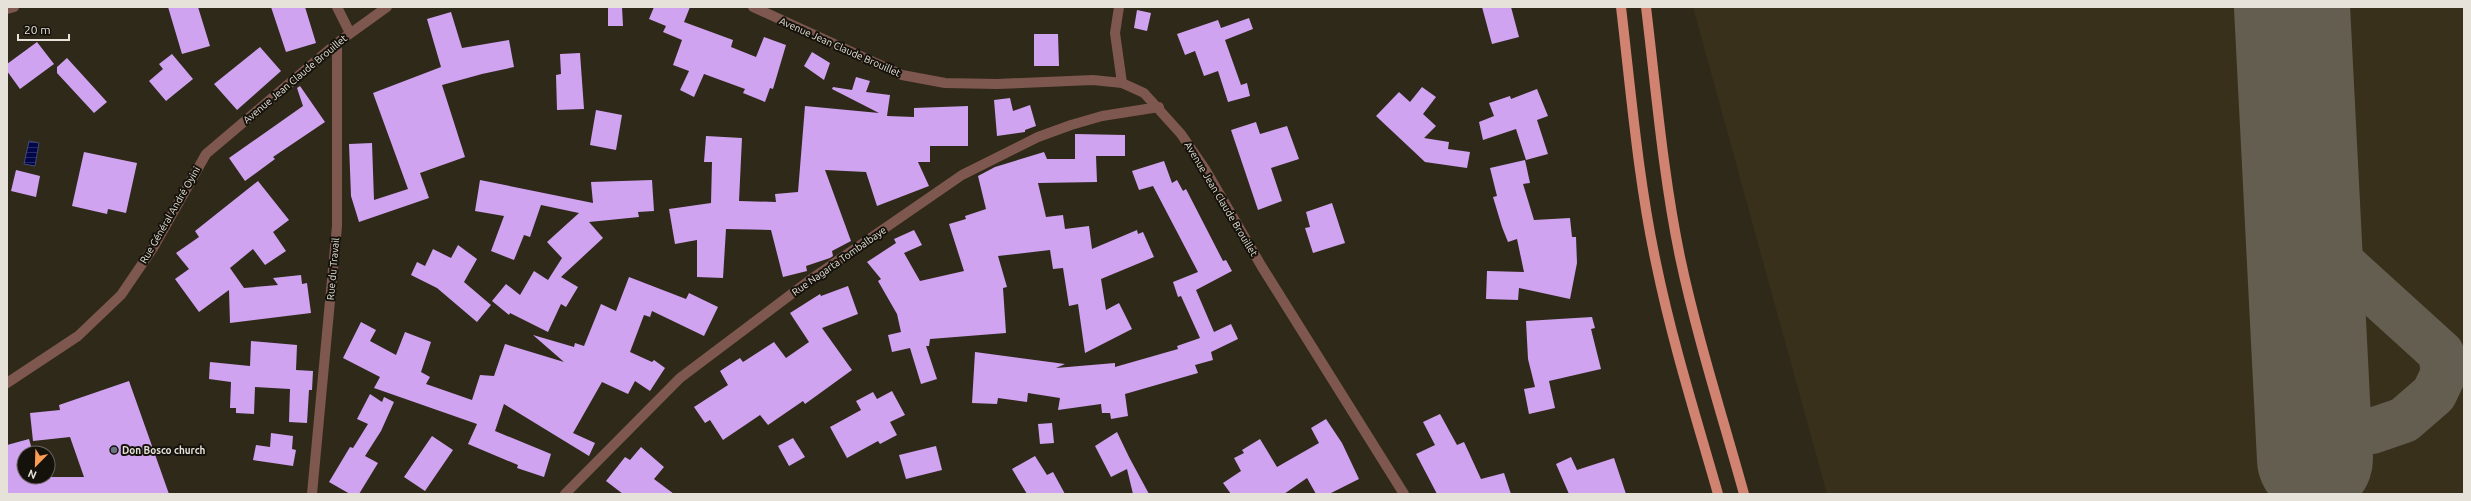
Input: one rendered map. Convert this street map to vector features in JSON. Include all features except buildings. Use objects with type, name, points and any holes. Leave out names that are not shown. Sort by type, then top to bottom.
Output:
[{"type":"main road","points":[[1621,7],[1637,138],[1656,262],[1671,328],[1718,494]]},
{"type":"main road","points":[[1646,7],[1670,202],[1680,257],[1695,321],[1744,494]]},
{"type":"street","points":[[7,9],[14,7]]},
{"type":"street","points":[[337,7],[350,33]]},
{"type":"street","name":"Avenue Jean Claude Brouillet","points":[[206,154],[337,43],[386,7]]},
{"type":"street","name":"Avenue Jean Claude Brouillet","points":[[753,7],[902,75],[945,83],[997,84],[1093,80],[1122,83],[1144,93],[1181,134],[1205,169],[1262,267],[1404,494]]},
{"type":"street","points":[[1119,7],[1115,33],[1122,83]]},
{"type":"street","name":"Rue du Travail","points":[[312,494],[338,226],[337,43]]},
{"type":"street","name":"Rue Nagarta Tombalbaye","points":[[565,494],[680,378],[814,277],[962,175],[1038,137],[1071,125],[1102,116],[1159,108]]},
{"type":"street","name":"Rue Général André Oyini","points":[[7,383],[78,336],[121,295],[153,248],[206,154]]},
{"type":"shaded area","points":[[1693,7],[2464,7],[2464,494],[1827,494]]},
{"type":"shaded area","points":[[29,141],[39,143],[35,166],[24,164]]},
{"type":"taxiway","points":[[2301,180],[2322,245],[2441,353],[2444,373],[2434,394],[2404,420],[2372,431],[2342,428],[2313,413],[2288,392],[2276,356],[2276,328],[2284,305],[2306,279]]},
{"type":"runway","points":[[2292,7],[2315,459]]},
{"type":"place","name":"Don Bosco church","points":[[114,450]]}]
